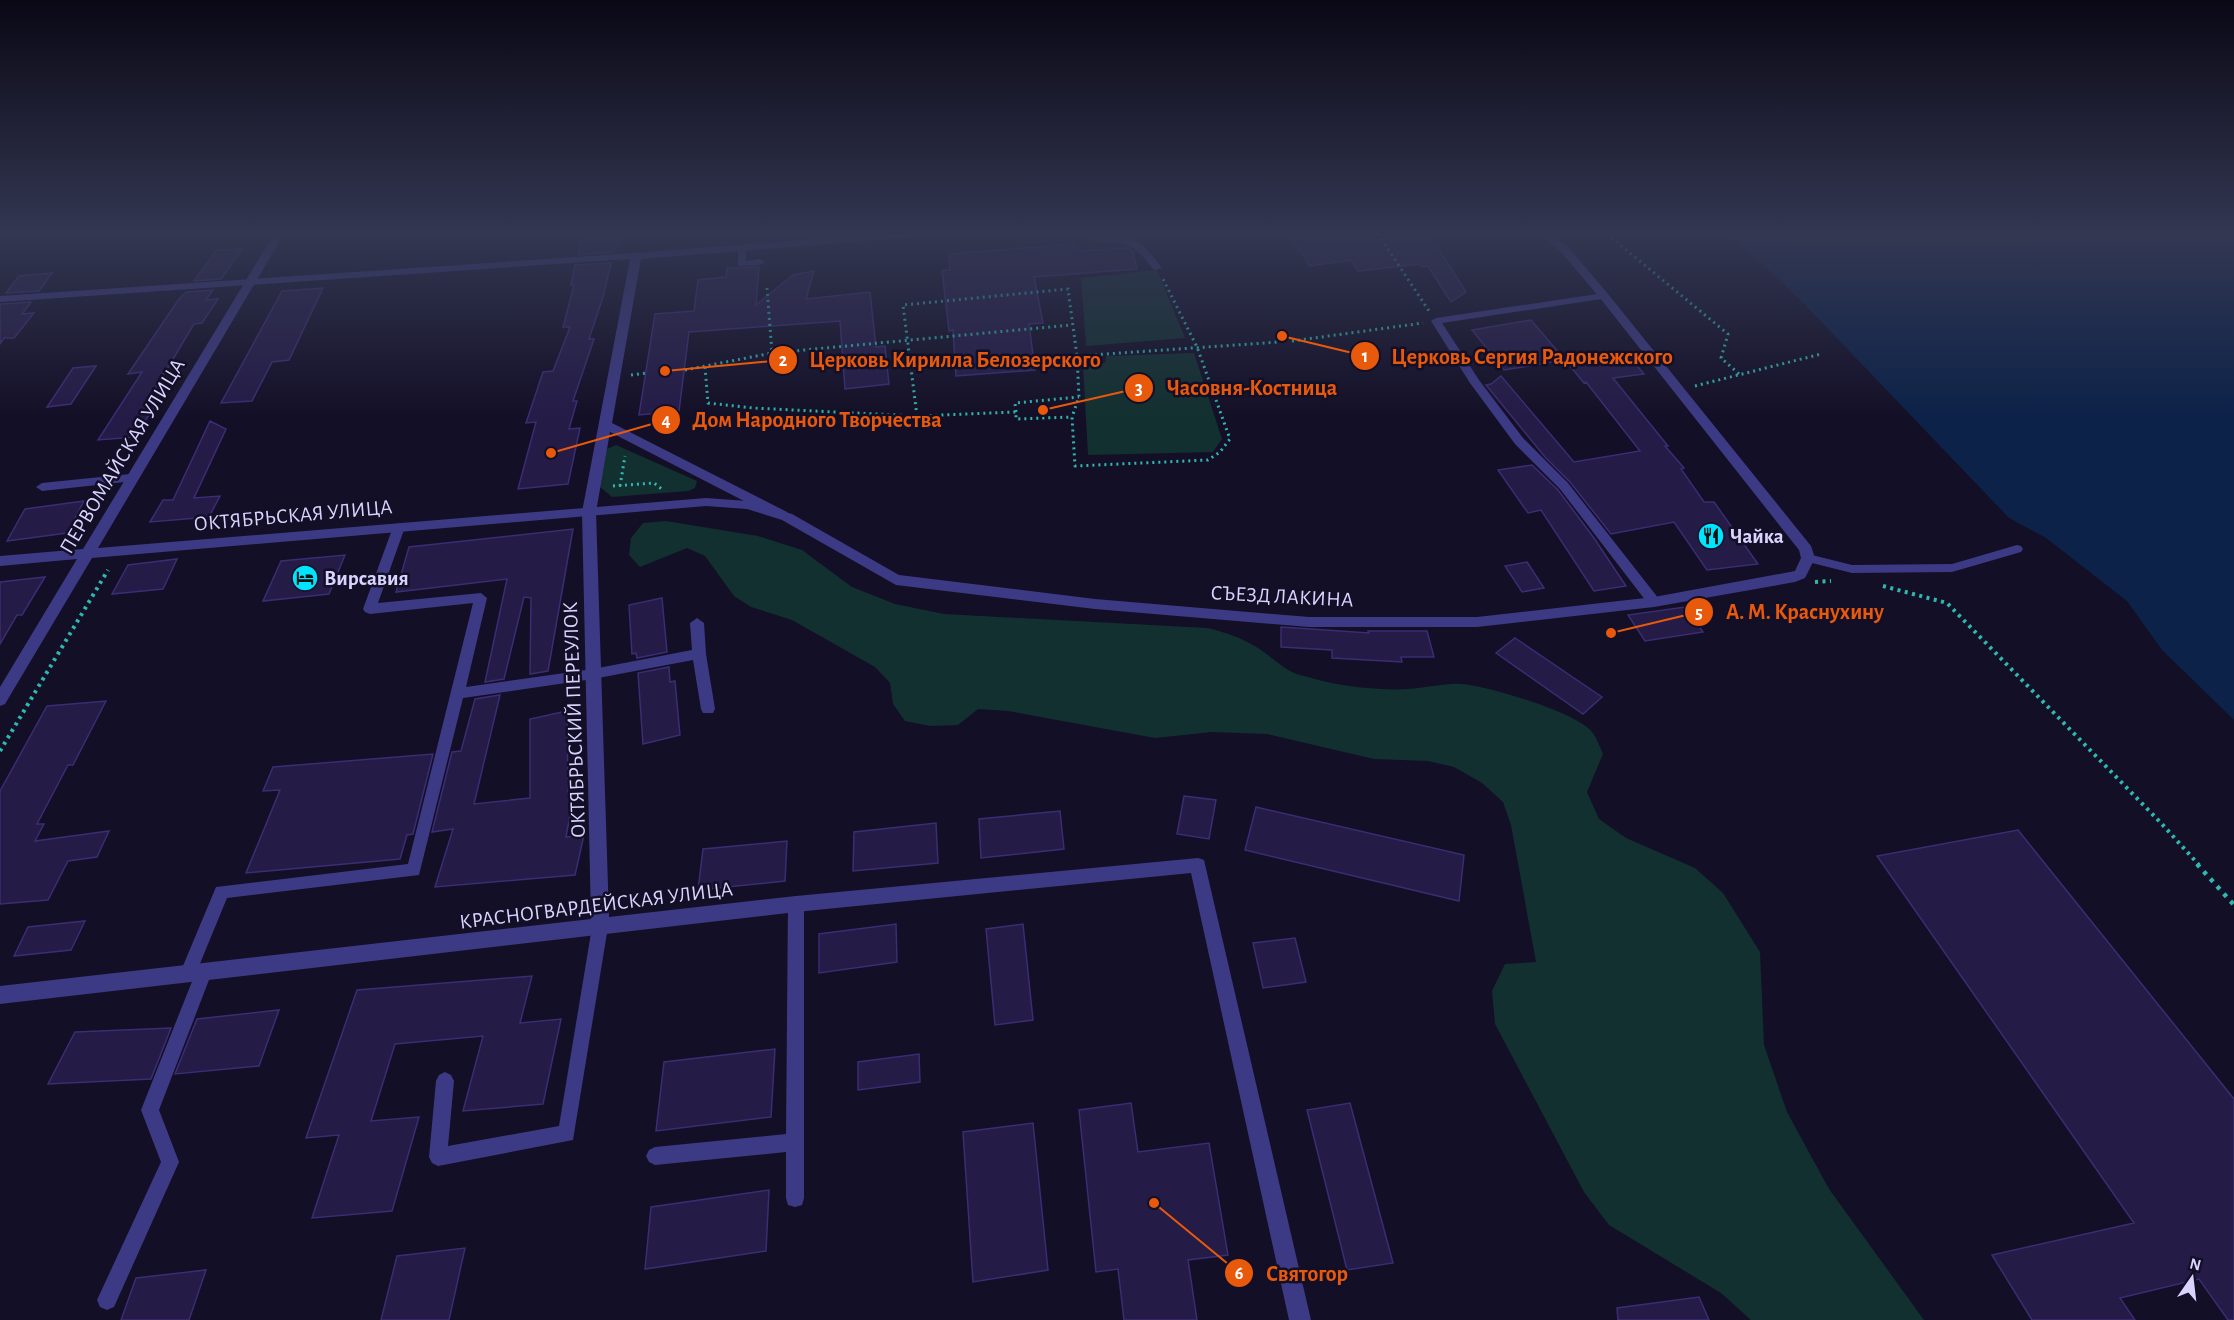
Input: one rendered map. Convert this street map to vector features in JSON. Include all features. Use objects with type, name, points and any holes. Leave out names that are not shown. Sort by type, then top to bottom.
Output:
[{"type":"street","points":[[0,300],[61,296]]},
{"type":"street","name":"ПЕРВОМАЙСКАЯ УЛИЦА","points":[[0,700],[130,478],[242,296]]},
{"type":"street","name":"ОКТЯБРЬСКИЙ ПЕРЕУЛОК","points":[[600,927],[589,512],[629,296]]},
{"type":"street","points":[[1604,296],[1806,549],[1808,558]]},
{"type":"street","name":"СЪЕЗД ЛАКИНА","points":[[606,425],[787,517],[896,580],[1095,604],[1309,622],[1477,622],[1654,602],[1790,578],[1800,574],[1808,558]]},
{"type":"street","name":"СЪЕЗД ЛАКИНА","points":[[589,512],[706,502],[747,505],[787,517]]},
{"type":"street","name":"ОКТЯБРЬСКАЯ УЛИЦА","points":[[0,561],[589,512]]},
{"type":"street","name":"КРАСНОГВАРДЕЙСКАЯ УЛИЦА","points":[[0,995],[796,904],[1198,865],[1300,1320]]},
{"type":"lane","points":[[1604,296],[1436,321],[1474,381],[1519,441],[1564,486],[1654,602]]},
{"type":"lane","points":[[42,486],[130,478]]},
{"type":"lane","points":[[107,1300],[170,1162],[150,1110],[222,892],[414,870],[481,598],[370,609],[399,527]]},
{"type":"lane","points":[[1808,558],[1852,569],[1952,568],[2017,549]]},
{"type":"lane","points":[[697,623],[699,654],[708,709]]},
{"type":"lane","points":[[457,693],[593,674],[699,654]]},
{"type":"lane","points":[[795,1198],[796,904]]},
{"type":"lane","points":[[445,1081],[438,1157],[567,1134],[600,927]]},
{"type":"lane","points":[[656,1156],[796,1142]]},
{"type":"path","points":[[768,296],[772,353]]},
{"type":"path","points":[[917,416],[903,305],[1000,296]]},
{"type":"path","points":[[1069,296],[1080,397],[1072,417],[1076,466],[1208,460],[1220,452],[1230,439],[1197,347],[1171,296]]},
{"type":"path","points":[[1292,341],[1436,321],[1419,296]]},
{"type":"path","points":[[1681,296],[1728,334],[1721,358],[1739,374]]},
{"type":"path","points":[[685,369],[772,353],[1071,325]]},
{"type":"path","points":[[1077,356],[1279,342]]},
{"type":"path","points":[[1679,390],[1821,354]]},
{"type":"path","points":[[705,367],[708,404],[917,416],[1016,412]]},
{"type":"path","points":[[1072,417],[1016,419],[1015,403],[1080,397]]},
{"type":"path","points":[[620,486],[625,456]]},
{"type":"path","points":[[610,486],[654,483],[665,493]]},
{"type":"path","points":[[0,751],[106,571],[117,566],[126,550]]},
{"type":"path","points":[[1805,582],[1839,581]]},
{"type":"path","points":[[1872,584],[1947,603],[2161,823],[2234,904]]},
{"type":"green space","points":[[1082,296],[1168,296],[1185,338],[1086,346]]},
{"type":"green space","points":[[1194,353],[1222,439],[1213,452],[1088,455],[1083,365],[1105,363],[1106,356]]},
{"type":"green space","points":[[616,445],[697,481],[695,488],[688,491],[612,497],[600,487],[607,449]]},
{"type":"green space","points":[[666,521],[758,536],[802,550],[852,587],[895,604],[944,614],[1207,628],[1246,641],[1289,670],[1313,679],[1381,689],[1456,684],[1475,686],[1552,709],[1584,725],[1593,733],[1603,754],[1587,792],[1599,819],[1626,838],[1695,868],[1723,893],[1760,952],[1764,1045],[1787,1112],[1829,1189],[1924,1320],[1751,1320],[1721,1293],[1609,1225],[1584,1192],[1495,1024],[1492,991],[1505,964],[1536,962],[1511,825],[1503,802],[1482,783],[1454,767],[1428,761],[1374,759],[1267,734],[1212,732],[1155,738],[1008,711],[978,709],[958,725],[930,726],[905,721],[893,704],[890,683],[875,667],[792,620],[751,607],[734,596],[705,556],[687,548],[640,567],[629,555],[631,538],[643,523]]},
{"type":"water","points":[[1795,296],[2234,296],[2234,720],[2162,650],[2127,601],[2046,538],[2009,518]]},
{"type":"building","points":[[182,296],[209,296],[206,300],[218,299],[202,323],[194,324],[155,389],[166,388],[135,437],[98,440],[142,372],[128,374]]},
{"type":"building","points":[[279,296],[319,296],[289,360],[272,362],[252,401],[221,403]]},
{"type":"building","points":[[571,296],[603,296],[589,339],[594,339],[573,401],[577,401],[569,429],[580,428],[568,484],[518,489],[536,422],[526,423],[543,372],[553,371],[570,327],[563,327]]},
{"type":"building","points":[[696,296],[757,296],[756,305],[768,296],[807,296],[806,299],[870,296],[876,347],[885,346],[889,384],[845,389],[840,321],[689,332],[679,411],[639,415],[655,314],[694,311]]},
{"type":"building","points":[[945,296],[1038,296],[1043,323],[1029,324],[1035,370],[956,376],[953,330],[949,331]]},
{"type":"building","points":[[1447,296],[1461,296],[1451,302]]},
{"type":"building","points":[[31,302],[22,314],[34,313],[14,338],[4,338],[0,344],[0,304]]},
{"type":"building","points":[[1531,320],[1565,360],[1504,370],[1472,330]]},
{"type":"building","points":[[1625,352],[1644,374],[1613,378],[1668,446],[1665,446],[1684,468],[1681,469],[1704,502],[1714,502],[1758,564],[1707,570],[1674,522],[1611,534],[1570,482],[1545,457],[1486,385],[1501,376],[1574,462],[1640,451],[1586,382],[1584,383],[1566,361]]},
{"type":"building","points":[[96,366],[71,404],[47,407],[73,368]]},
{"type":"building","points":[[210,421],[226,429],[194,498],[220,496],[209,517],[150,522],[163,500],[173,500]]},
{"type":"building","points":[[1532,465],[1558,490],[1626,586],[1594,591],[1541,510],[1528,513],[1498,470]]},
{"type":"building","points":[[84,501],[67,533],[7,541],[25,509]]},
{"type":"building","points":[[573,529],[548,671],[530,674],[531,598],[524,597],[504,679],[485,682],[507,579],[396,592],[409,547]]},
{"type":"building","name":"Вирсавия","points":[[345,555],[329,594],[263,601],[281,561]]},
{"type":"building","points":[[177,559],[163,589],[112,594],[128,565]]},
{"type":"building","points":[[1527,562],[1544,588],[1522,592],[1505,566]]},
{"type":"building","points":[[45,577],[22,615],[17,615],[0,644],[0,582]]},
{"type":"building","points":[[662,598],[667,652],[637,658],[636,653],[632,654],[629,605]]},
{"type":"building","points":[[1685,607],[1703,632],[1645,641],[1628,615]]},
{"type":"building","points":[[1281,627],[1369,633],[1368,631],[1427,631],[1434,657],[1401,657],[1402,662],[1332,658],[1332,650],[1281,647]]},
{"type":"building","points":[[1515,638],[1602,697],[1583,714],[1496,653]]},
{"type":"building","points":[[669,667],[670,682],[675,681],[680,735],[643,744],[638,673]]},
{"type":"building","points":[[500,695],[474,804],[530,798],[530,719],[567,711],[568,794],[574,793],[566,837],[584,835],[575,875],[435,887],[453,829],[432,832],[452,752],[461,751],[475,699]]},
{"type":"building","points":[[106,701],[73,765],[68,765],[37,824],[44,824],[35,841],[109,831],[97,857],[68,861],[48,900],[0,904],[0,791],[47,706]]},
{"type":"building","points":[[433,754],[413,834],[407,835],[400,859],[246,873],[280,790],[263,791],[273,767]]},
{"type":"building","points":[[1184,796],[1216,800],[1209,839],[1177,834]]},
{"type":"building","points":[[1256,807],[1464,855],[1459,901],[1245,850]]},
{"type":"building","points":[[1060,811],[1064,849],[981,858],[979,819]]},
{"type":"building","points":[[936,823],[938,863],[853,871],[854,832]]},
{"type":"building","points":[[2018,830],[2234,1099],[2234,1320],[2228,1320],[2199,1279],[2120,1298],[2135,1320],[2032,1320],[1992,1255],[2134,1223],[1877,856]]},
{"type":"building","points":[[787,841],[785,881],[698,890],[703,849]]},
{"type":"building","points":[[85,921],[71,950],[14,956],[28,927]]},
{"type":"building","points":[[896,924],[897,962],[819,973],[819,934]]},
{"type":"building","points":[[1023,924],[1033,1020],[995,1025],[986,929]]},
{"type":"building","points":[[1295,938],[1306,982],[1263,988],[1253,943]]},
{"type":"building","points":[[532,976],[520,1023],[561,1019],[543,1104],[463,1111],[483,1036],[395,1044],[371,1121],[419,1117],[392,1211],[312,1218],[339,1135],[306,1138],[357,990]]},
{"type":"building","points":[[279,1010],[259,1066],[175,1074],[197,1019]]},
{"type":"building","points":[[171,1028],[151,1079],[48,1084],[75,1032]]},
{"type":"building","points":[[775,1049],[771,1117],[656,1131],[664,1062]]},
{"type":"building","points":[[919,1054],[920,1082],[858,1090],[858,1062]]},
{"type":"building","points":[[1131,1103],[1138,1152],[1209,1143],[1228,1255],[1188,1260],[1197,1320],[1124,1320],[1118,1269],[1096,1272],[1079,1110]]},
{"type":"building","points":[[1350,1103],[1393,1263],[1347,1270],[1307,1110]]},
{"type":"building","points":[[1033,1123],[1048,1270],[973,1282],[963,1132]]},
{"type":"building","points":[[769,1190],[766,1251],[645,1269],[651,1207]]},
{"type":"building","points":[[465,1248],[449,1320],[381,1320],[397,1256]]},
{"type":"building","points":[[206,1270],[189,1320],[121,1320],[136,1278]]},
{"type":"building","points":[[1699,1297],[1709,1320],[1618,1320],[1617,1308]]},
{"type":"place","name":"Церковь Сергия Радонежского","points":[[1282,336]]},
{"type":"place","name":"Церковь Кирилла Белозерского","points":[[665,371]]},
{"type":"place","name":"Часовня-Костница","points":[[1043,410]]},
{"type":"place","name":"Дом Народного Творчества","points":[[551,453]]},
{"type":"place","name":"Чайка","points":[[1711,536]]},
{"type":"place","name":"Вирсавия","points":[[305,578]]},
{"type":"place","name":"А. М. Краснухину","points":[[1611,633]]},
{"type":"place","name":"Святогор","points":[[1154,1203]]}]
